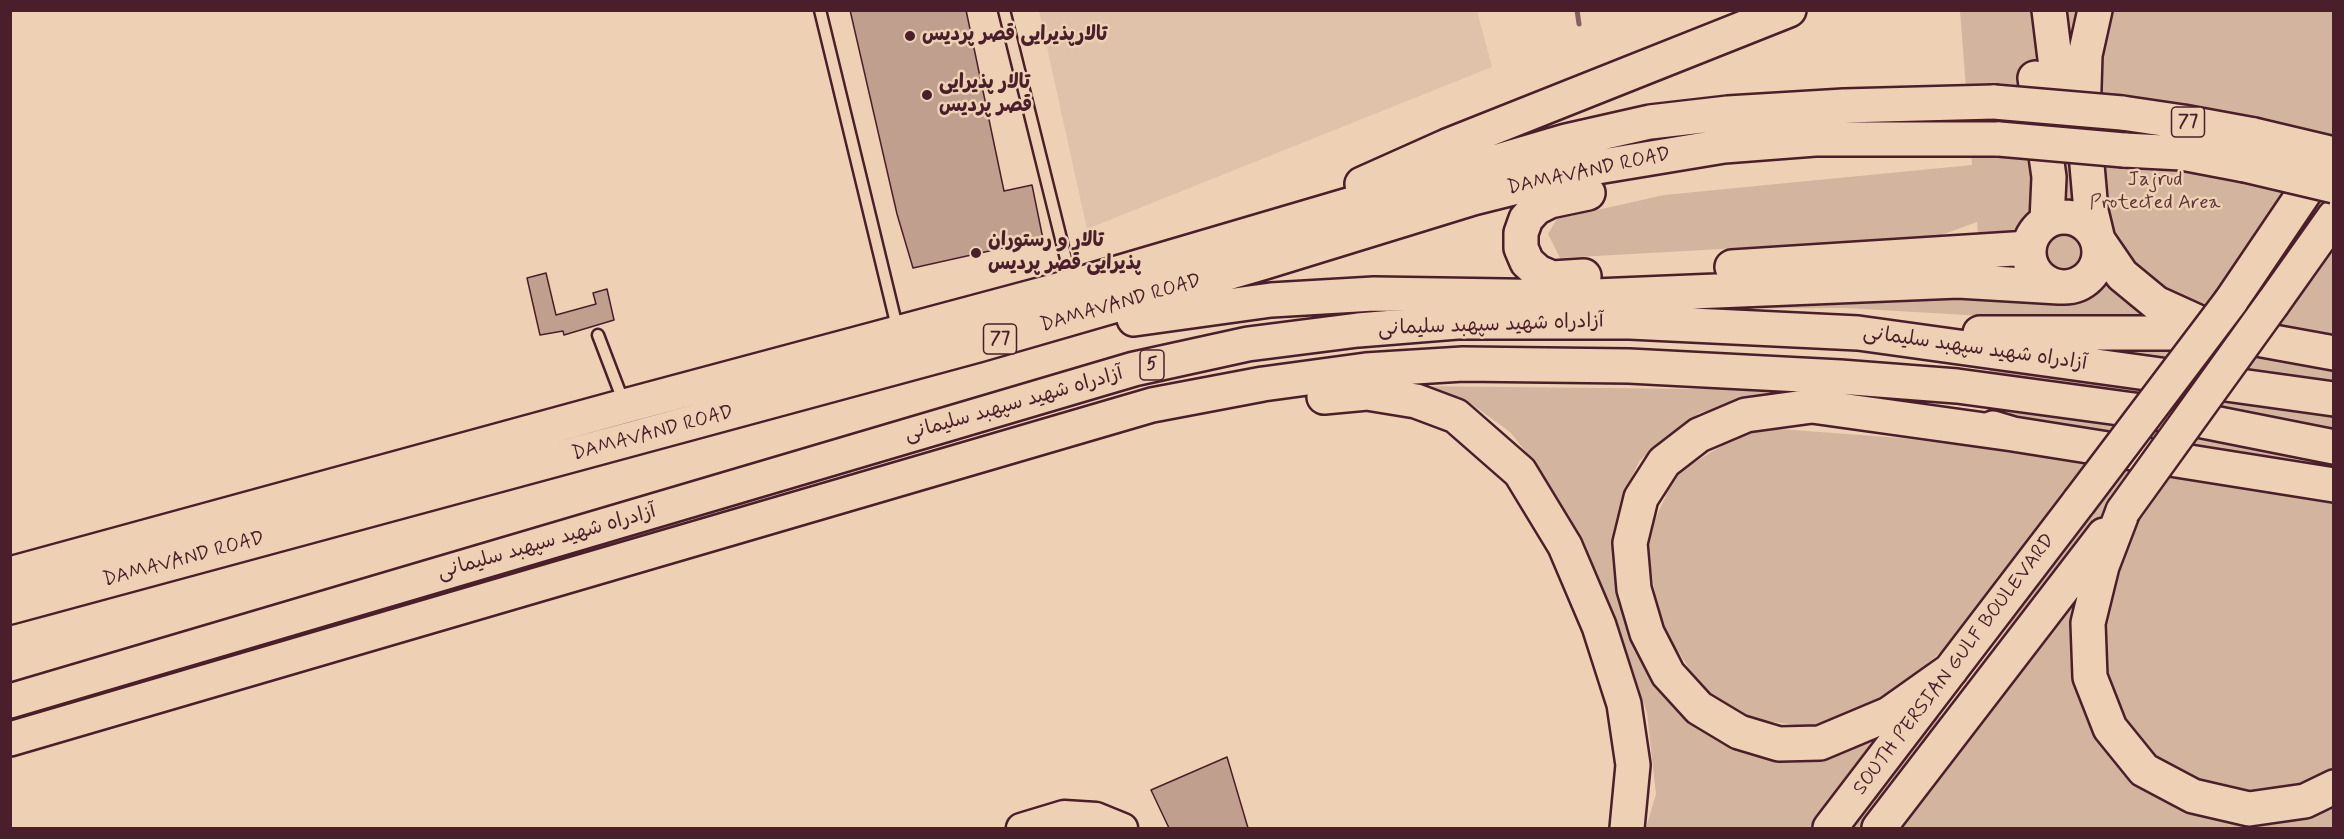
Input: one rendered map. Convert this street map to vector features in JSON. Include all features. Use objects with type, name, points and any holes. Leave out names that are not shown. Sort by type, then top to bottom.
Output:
[{"type":"highway","points":[[1240,237],[1447,146],[1789,10]]},
{"type":"highway","points":[[2026,10],[2049,177],[2047,221]]},
{"type":"highway","points":[[978,345],[1170,313],[1271,300],[1362,294],[1571,297],[1958,281],[2073,286],[2086,280],[2096,269],[2100,255],[2090,231],[2058,83],[2049,10]]},
{"type":"highway","points":[[2090,231],[2091,211],[2083,119],[2085,55],[2095,10]]},
{"type":"highway","name":"DAMAVAND ROAD","points":[[10,574],[1073,286],[1566,141],[1650,123],[1728,113],[1844,106],[1994,102],[2122,113],[2254,135],[2334,152]]},
{"type":"highway","points":[[1899,138],[1698,169],[1550,201],[1536,208],[1526,219],[1521,233],[1521,248],[1527,262],[1538,272],[1552,278],[2029,248]]},
{"type":"highway","name":"DAMAVAND ROAD","points":[[10,607],[978,345],[1262,264],[1473,198],[1597,167],[1724,146],[1815,139],[1999,139],[2182,153],[2334,186]]},
{"type":"highway","name":"SOUTH PERSIAN GULF BOULEVARD","points":[[1830,828],[2231,301],[2334,152]]},
{"type":"highway","points":[[2334,216],[2274,303],[2123,511],[2102,566],[2088,623],[2091,677],[2110,728],[2144,770],[2193,796],[2249,809],[2306,801],[2334,787]]},
{"type":"highway","points":[[2059,287],[2040,278],[2033,269],[2029,248],[2032,237],[2047,221],[2059,217],[2071,217],[2090,231],[2122,275],[2156,303],[2224,333]]},
{"type":"highway","name":"آزادراه شهید سپهبد سلیمانی","points":[[10,701],[1134,369],[1248,344],[1358,330],[1457,322],[1630,322],[1858,333],[2334,399]]},
{"type":"highway","points":[[1858,333],[2224,333],[2334,353]]},
{"type":"highway","name":"آزادراه شهید سپهبد سلیمانی","points":[[10,739],[1152,405],[1263,384],[1355,372],[1463,364],[1629,366],[1840,377],[1957,386],[2045,396],[2178,416],[2334,447]]},
{"type":"highway","points":[[1840,377],[2013,434]]},
{"type":"highway","points":[[1152,405],[1252,403],[1367,393],[1416,401],[1456,416],[1520,472],[1565,546],[1599,626],[1624,705],[1633,765],[1627,828]]},
{"type":"highway","points":[[1951,670],[1890,714],[1820,743],[1779,744],[1739,732],[1699,708],[1668,674],[1647,633],[1634,589],[1630,543],[1641,498],[1664,462],[1699,435],[1746,415],[1812,406],[2013,434],[2334,485]]},
{"type":"highway","points":[[2222,468],[2334,508]]},
{"type":"highway","name":"SOUTH PERSIAN GULF BOULEVARD","points":[[1879,828],[2123,511]]},
{"type":"street","points":[[1021,828],[1064,815],[1096,818],[1123,828]]},
{"type":"lane","points":[[820,10],[898,334]]},
{"type":"lane","points":[[1004,10],[1073,286]]},
{"type":"lane","points":[[598,335],[625,406]]},
{"type":"shaded area","points":[[1039,11],[1477,11],[1492,67],[1087,229]]},
{"type":"green space","name":"Jajrud Protected Area","points":[[1960,11],[2333,11],[2333,828],[1845,828],[1933,715],[1940,717],[2010,625],[2006,576],[1956,639],[1880,704],[1813,727],[1750,719],[1706,694],[1660,624],[1646,539],[1676,474],[1752,427],[1901,438],[1996,450],[1985,316],[1845,308],[1619,309],[1983,295],[1977,222],[1936,237],[1560,258],[1548,234],[1557,219],[1664,195],[1972,165]]},
{"type":"green space","points":[[1406,386],[1792,390],[1699,413],[1640,460],[1622,497],[1617,544],[1646,657],[1755,751],[1908,709],[1809,828],[1646,828],[1656,794],[1647,713],[1625,647],[1584,541],[1541,471],[1510,432],[1470,403]]},
{"type":"building","name":"تالار پذیرایی قصر پردیس","points":[[850,10],[966,10],[1004,191],[1032,185],[1043,239],[913,268],[897,214]]},
{"type":"building","points":[[546,273],[556,315],[596,304],[593,293],[607,289],[614,320],[564,335],[563,331],[540,335],[527,278]]},
{"type":"building","points":[[1227,757],[1248,828],[1169,828],[1151,790]]},
{"type":"waterway","points":[[1577,10],[1579,24]]},
{"type":"place","name":"تالارپذیرایی قصر پردیس","points":[[910,36]]},
{"type":"place","name":"تالار پذیرایی قصر پردیس","points":[[927,95]]},
{"type":"place","name":"تالار و رستوران پذیرایی قصر پردیس","points":[[976,253]]}]
